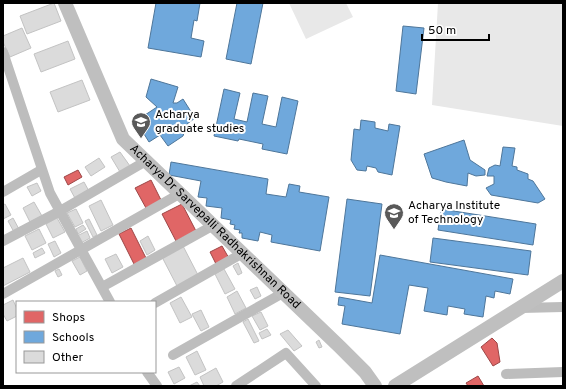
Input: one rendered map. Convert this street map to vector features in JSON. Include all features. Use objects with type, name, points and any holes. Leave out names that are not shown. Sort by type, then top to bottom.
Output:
[{"type":"street","name":"Acharya Dr Sarvepalli Radhakrishnan Road","points":[[65,3],[123,139],[366,372],[375,386]]},
{"type":"street","points":[[3,52],[41,170],[50,193],[109,301]]},
{"type":"street","points":[[3,241],[60,211],[146,161]]},
{"type":"street","points":[[3,192],[41,170]]},
{"type":"street","points":[[3,294],[181,193]]},
{"type":"street","points":[[102,287],[214,225]]},
{"type":"street","points":[[156,302],[243,253]]},
{"type":"street","points":[[395,386],[563,281]]},
{"type":"street","points":[[173,355],[283,293]]},
{"type":"street","points":[[519,308],[563,307]]},
{"type":"street","points":[[236,386],[286,353],[316,386]]},
{"type":"street","points":[[506,374],[563,372]]},
{"type":"street","points":[[148,373],[157,386]]},
{"type":"shaded area","points":[[289,3],[346,3],[353,17],[306,39]]},
{"type":"shaded area","points":[[438,3],[563,3],[563,126],[432,105]]},
{"type":"building: Shops","points":[[78,170],[82,177],[68,185],[64,177]]},
{"type":"building: Shops","points":[[151,180],[161,200],[146,208],[135,188]]},
{"type":"building: Shops","points":[[182,204],[196,231],[176,241],[162,214]]},
{"type":"building: Shops","points":[[131,228],[147,260],[135,266],[119,234]]},
{"type":"building: Shops","points":[[222,246],[230,260],[217,266],[210,252]]},
{"type":"building: Shops","points":[[492,338],[497,343],[500,362],[493,366],[481,347]]},
{"type":"building: Shops","points":[[478,376],[484,386],[468,386],[466,383]]},
{"type":"building: Schools","points":[[156,3],[200,3],[197,21],[194,20],[191,38],[204,41],[201,57],[148,48]]},
{"type":"building: Schools","points":[[237,3],[263,3],[251,64],[226,59]]},
{"type":"building: Schools","points":[[403,26],[424,28],[416,94],[396,91]]},
{"type":"building: Schools","points":[[151,79],[178,87],[173,103],[177,103],[183,99],[195,118],[187,124],[183,136],[168,146],[160,135],[149,142],[136,121],[157,107],[146,97]]},
{"type":"building: Schools","points":[[224,89],[240,93],[234,119],[247,122],[253,93],[268,96],[262,124],[276,127],[282,97],[298,101],[287,154],[262,149],[263,144],[214,136]]},
{"type":"building: Schools","points":[[361,120],[375,122],[375,128],[388,131],[389,124],[400,126],[392,175],[378,172],[376,168],[367,166],[366,171],[357,170],[351,160],[354,129],[360,130]]},
{"type":"building: Schools","points":[[464,140],[470,160],[485,170],[485,175],[476,176],[468,173],[467,186],[432,178],[424,154]]},
{"type":"building: Schools","points":[[503,147],[515,148],[512,166],[517,167],[517,170],[528,174],[528,179],[533,181],[545,199],[538,203],[491,195],[486,188],[494,184],[494,176],[487,176],[489,168],[495,165],[500,166]]},
{"type":"building: Schools","points":[[171,162],[268,179],[266,194],[286,197],[289,184],[300,186],[299,192],[329,197],[320,251],[271,242],[272,235],[260,232],[258,241],[242,238],[242,233],[239,233],[240,230],[234,229],[235,225],[230,224],[231,220],[221,218],[222,208],[206,206],[207,198],[198,197],[201,181],[169,175]]},
{"type":"building: Schools","points":[[347,199],[382,204],[370,296],[335,292]]},
{"type":"building: Schools","points":[[441,209],[536,224],[533,245],[438,230]]},
{"type":"building: Schools","points":[[433,238],[531,251],[528,275],[430,262]]},
{"type":"building: Schools","points":[[380,255],[513,279],[510,294],[495,291],[494,298],[486,296],[483,317],[464,314],[465,309],[448,306],[447,315],[424,311],[428,288],[409,285],[400,334],[342,324],[345,306],[338,305],[339,297],[372,303]]},
{"type":"building: Other","points":[[54,3],[61,21],[27,34],[20,16]]},
{"type":"building: Other","points":[[22,28],[31,48],[10,57],[3,42],[3,36]]},
{"type":"building: Other","points":[[68,41],[75,59],[41,72],[34,54]]},
{"type":"building: Other","points":[[82,80],[90,100],[58,112],[50,92]]},
{"type":"building: Other","points":[[120,152],[130,166],[120,172],[111,157]]},
{"type":"building: Other","points":[[99,158],[105,167],[91,176],[85,167]]},
{"type":"building: Other","points":[[84,182],[90,193],[76,200],[70,189]]},
{"type":"building: Other","points":[[37,183],[41,191],[32,196],[27,187]]},
{"type":"building: Other","points":[[101,200],[113,225],[101,231],[89,206]]},
{"type":"building: Other","points":[[34,202],[42,216],[30,222],[23,208]]},
{"type":"building: Other","points":[[5,204],[11,215],[3,219],[3,205]]},
{"type":"building: Other","points":[[76,209],[83,223],[75,227],[67,213]]},
{"type":"building: Other","points":[[13,218],[20,231],[15,234],[8,221]]},
{"type":"building: Other","points":[[57,218],[65,232],[53,238],[46,224]]},
{"type":"building: Other","points":[[89,219],[97,235],[93,237],[85,221]]},
{"type":"building: Other","points":[[83,225],[86,229],[78,234],[76,229]]},
{"type":"building: Other","points":[[39,229],[46,243],[32,250],[25,236]]},
{"type":"building: Other","points":[[87,231],[90,238],[81,243],[77,236]]},
{"type":"building: Other","points":[[148,236],[155,250],[147,255],[140,241]]},
{"type":"building: Other","points":[[55,241],[61,253],[54,257],[48,244]]},
{"type":"building: Other","points":[[183,246],[198,275],[177,286],[162,257]]},
{"type":"building: Other","points":[[42,248],[45,253],[35,258],[33,253]]},
{"type":"building: Other","points":[[116,254],[123,267],[112,273],[105,259]]},
{"type":"building: Other","points":[[80,257],[87,271],[80,275],[72,261]]},
{"type":"building: Other","points":[[23,258],[30,272],[3,286],[3,268]]},
{"type":"building: Other","points":[[238,263],[242,273],[238,275],[233,266]]},
{"type":"building: Other","points":[[59,269],[62,275],[58,277],[55,271]]},
{"type":"building: Other","points":[[224,269],[235,289],[225,294],[215,274]]},
{"type":"building: Other","points":[[257,287],[261,296],[255,299],[250,290]]},
{"type":"building: Other","points":[[237,291],[246,308],[235,314],[227,297]]},
{"type":"building: Other","points":[[181,297],[192,317],[180,323],[170,303]]},
{"type":"building: Other","points":[[13,300],[16,307],[16,316],[7,321],[3,314],[3,305]]},
{"type":"building: Other","points":[[201,310],[209,327],[201,331],[192,314]]},
{"type":"building: Other","points":[[261,312],[268,326],[260,330],[252,316]]},
{"type":"building: Other","points":[[248,319],[259,341],[254,343],[243,322]]},
{"type":"building: Other","points":[[267,329],[271,335],[262,339],[259,333]]},
{"type":"building: Other","points":[[288,330],[302,346],[294,351],[280,334]]},
{"type":"building: Other","points":[[319,340],[322,347],[319,348],[316,342]]},
{"type":"building: Other","points":[[197,351],[206,370],[195,375],[186,357]]},
{"type":"building: Other","points":[[179,367],[185,378],[174,384],[168,372]]},
{"type":"building: Other","points":[[216,368],[223,382],[216,386],[204,386],[200,377]]},
{"type":"building: Other","points":[[197,382],[200,386],[189,386]]},
{"type":"place","name":"Acharya graduate studies","points":[[141,139]]},
{"type":"place","name":"Acharya Institute of Technology","points":[[394,230]]}]
